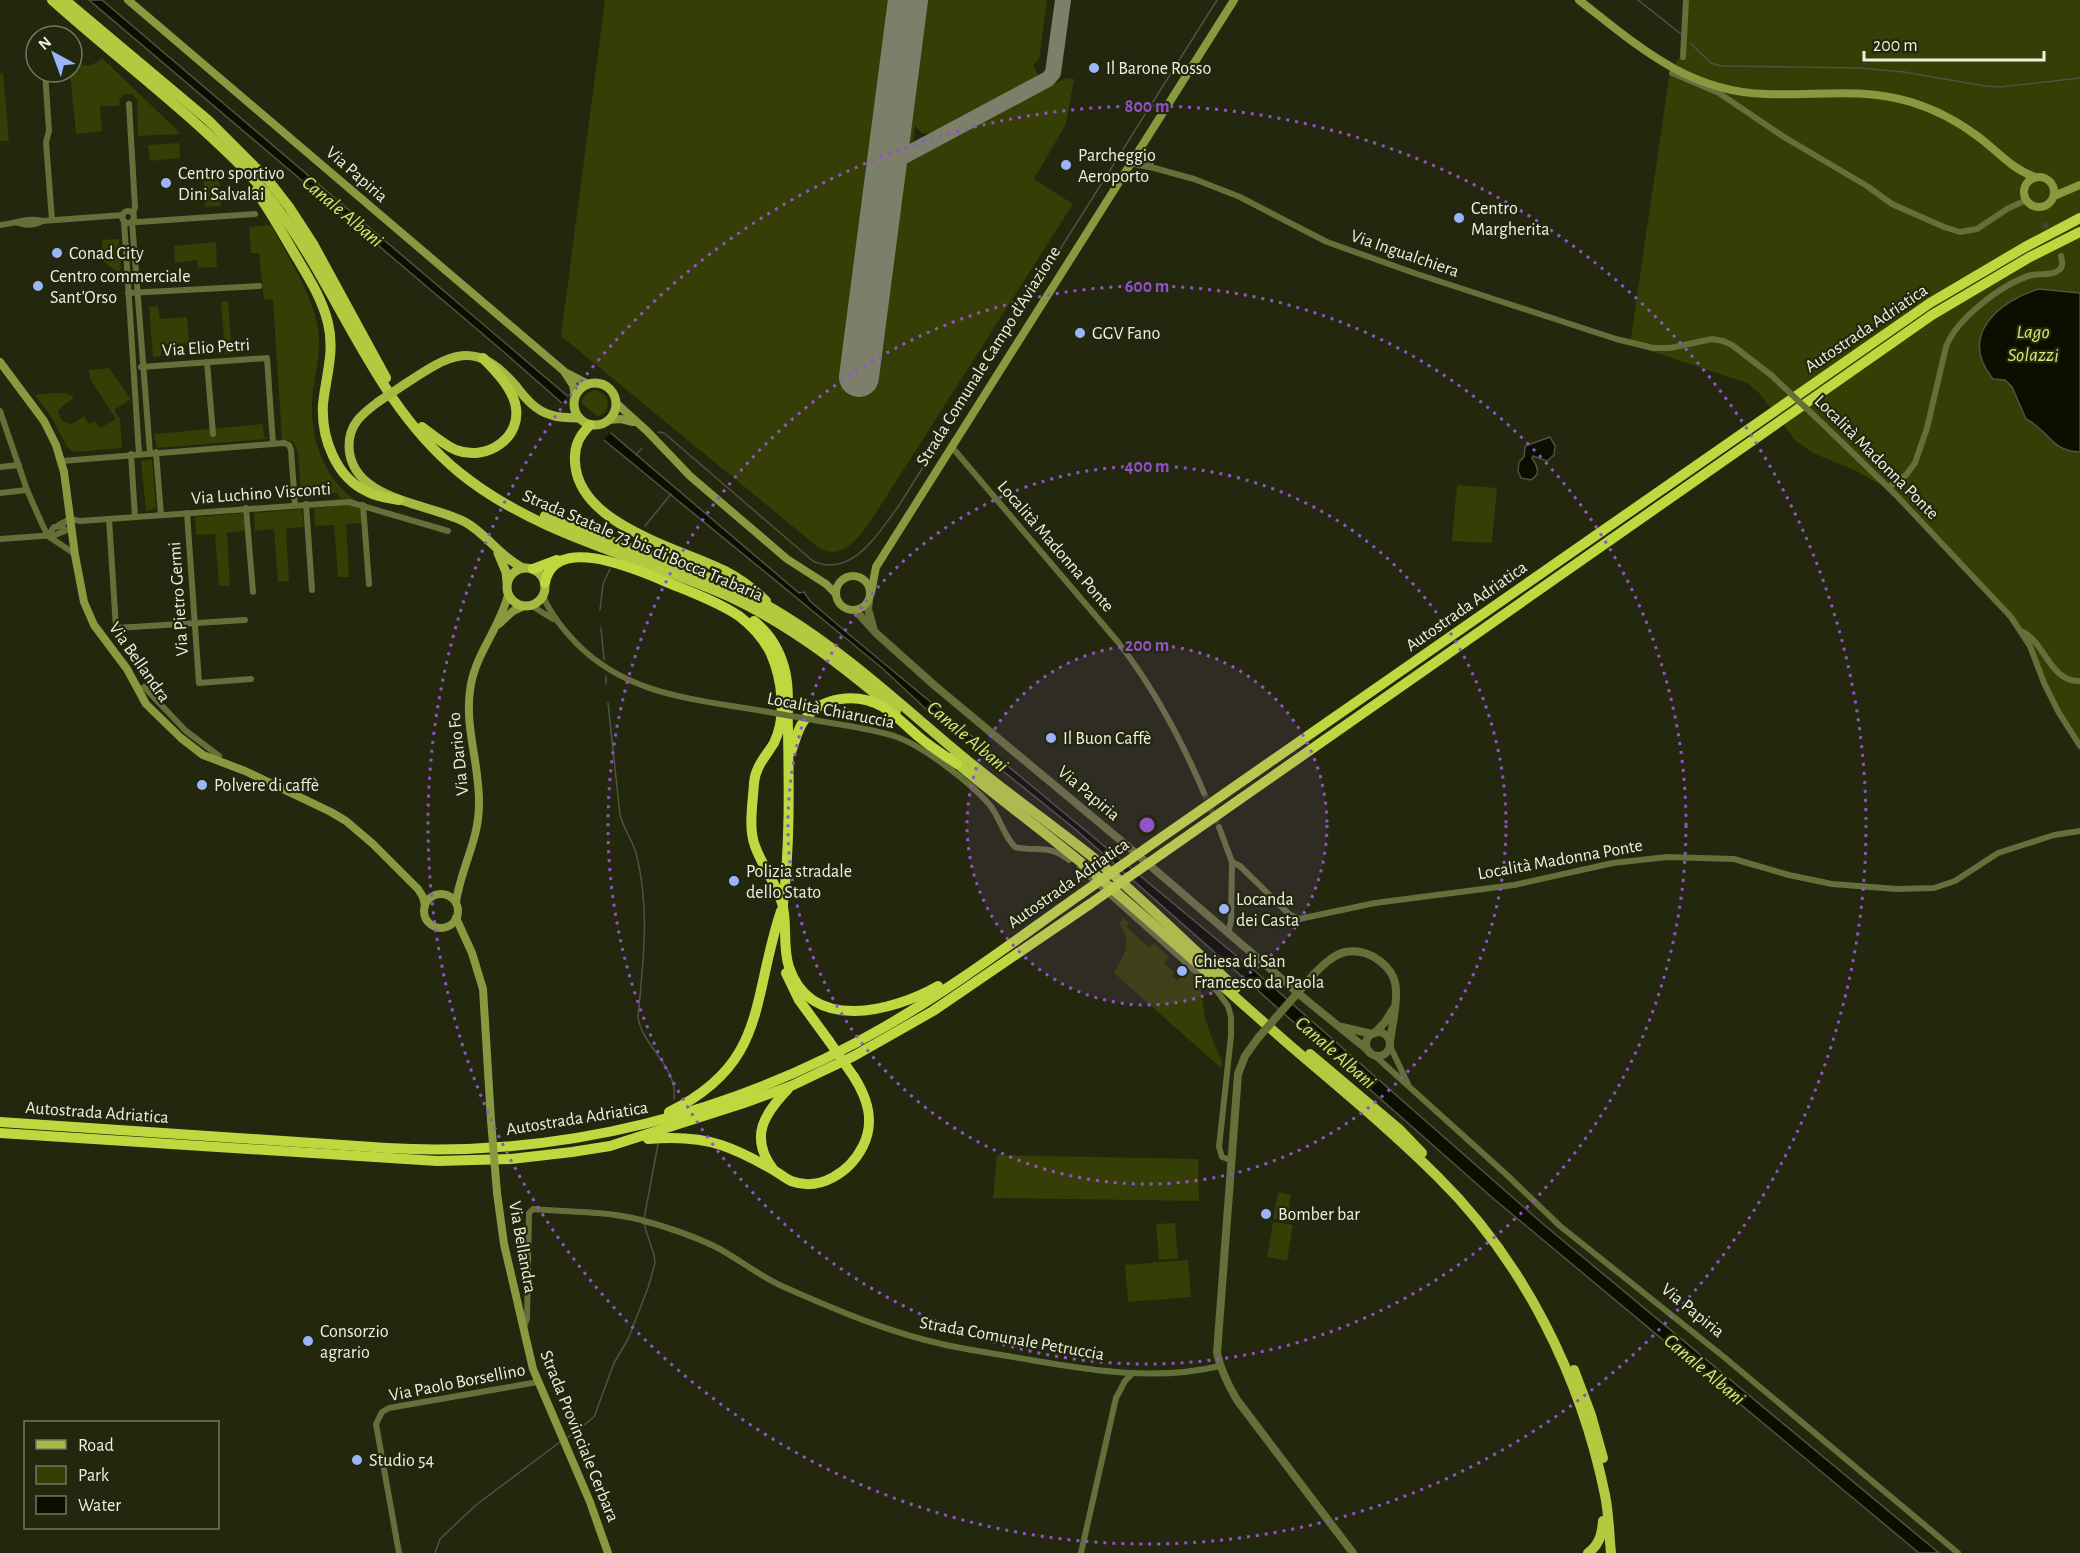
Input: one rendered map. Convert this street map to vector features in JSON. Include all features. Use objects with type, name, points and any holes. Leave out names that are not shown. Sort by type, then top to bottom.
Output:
[{"type":"highway","name":"Strada Statale 73 bis di Bocca Trabaria","points":[[52,0],[225,150],[256,182],[290,227],[319,273],[373,369],[400,410],[422,437],[458,472],[499,501],[539,522],[711,589],[772,619],[842,666],[957,764],[1087,867],[1439,1178],[1495,1244],[1526,1292],[1555,1344],[1572,1384],[1595,1453],[1605,1497],[1611,1553]]},
{"type":"highway","name":"Strada Statale 73 bis di Bocca Trabaria","points":[[65,0],[208,120],[271,184],[313,244],[386,378],[422,427],[472,474],[526,508],[703,576],[780,613],[858,668],[963,757],[1109,872],[1272,1021],[1399,1129],[1476,1208],[1517,1264],[1542,1305],[1579,1382],[1602,1450],[1612,1496],[1618,1553]]},
{"type":"highway","points":[[225,150],[269,211],[310,281],[324,311],[330,330],[331,345],[323,414],[332,455],[342,471],[360,488],[373,494],[399,500]]},
{"type":"highway","name":"Autostrada Adriatica","points":[[0,1122],[398,1148],[521,1146],[599,1135],[643,1125],[747,1092],[837,1053],[912,1011],[1930,303],[2025,247],[2080,218]]},
{"type":"highway","name":"Autostrada Adriatica","points":[[0,1133],[446,1161],[541,1156],[581,1151],[628,1141],[791,1086],[866,1050],[921,1018],[1090,904],[1932,315],[2030,257],[2080,232]]},
{"type":"highway","points":[[422,427],[449,447],[468,453],[492,450],[507,439],[516,421],[515,403],[504,382],[483,358]]},
{"type":"highway","points":[[590,425],[577,441],[575,461],[581,485],[594,503],[627,527],[731,575],[757,592],[780,613]]},
{"type":"highway","points":[[528,568],[574,553],[599,554],[660,575],[721,601],[750,618],[770,638],[785,668],[788,688],[788,844],[782,951],[787,977],[799,1000],[854,1077],[867,1103],[870,1121],[865,1142],[853,1162],[835,1177],[813,1184],[793,1182],[729,1148],[702,1140],[672,1138],[628,1141]]},
{"type":"highway","points":[[545,583],[553,567],[568,559],[589,557],[607,560],[646,573],[717,603],[742,619],[760,637],[770,652],[777,669],[780,717],[775,740],[755,774],[752,837],[756,851],[783,905],[786,955],[794,977],[812,998],[839,1010],[865,1011],[909,1000],[937,987],[1008,945]]},
{"type":"highway","points":[[789,758],[800,728],[810,713],[828,702],[850,698],[872,702],[884,708],[957,764]]},
{"type":"highway","points":[[643,1125],[705,1092],[722,1077],[740,1052],[756,1015],[768,953],[783,905]]},
{"type":"highway","points":[[776,1172],[763,1150],[761,1130],[770,1108],[791,1086]]},
{"type":"highway","points":[[1584,1418],[1589,1454],[1603,1518],[1599,1542],[1588,1553]]},
{"type":"main road","name":"Via Papiria","points":[[128,0],[565,372],[588,384],[601,384],[608,387],[613,392],[616,403],[690,476],[787,560],[826,584],[836,594]]},
{"type":"main road","name":"Strada Comunale Campo d'Aviazione","points":[[870,596],[876,567],[1234,0]]},
{"type":"main road","points":[[1579,0],[1656,58],[1698,81],[1734,91],[1766,94],[1857,92],[1886,95],[1935,110],[1957,121],[2023,173],[2046,178],[2054,189],[2054,196],[2050,203],[2043,207],[2032,205],[2026,200],[2024,194],[2028,181],[2035,177]]},
{"type":"main road","points":[[2013,166],[2025,187]]},
{"type":"main road","points":[[2051,183],[2078,185]]},
{"type":"main road","points":[[2054,196],[2078,185]]},
{"type":"main road","points":[[497,551],[506,572],[508,595],[516,604],[527,606],[537,603],[543,596],[545,583],[538,572],[497,551],[479,532],[460,520],[399,500],[366,480],[355,467],[350,454],[349,441],[359,416],[445,359],[464,355],[483,358],[500,369],[530,402],[554,416],[579,418],[590,425],[621,419],[636,422]]},
{"type":"main road","name":"Via Bellandra","points":[[0,362],[44,421],[54,440],[62,460],[81,591],[94,625],[129,673],[146,704],[178,729],[207,757],[245,771],[346,821],[373,844],[418,889],[425,905],[424,916],[430,924],[455,931],[465,939]]},
{"type":"main road","name":"Via Papiria","points":[[565,372],[573,385],[575,395]]},
{"type":"main road","points":[[579,418],[573,407],[575,395],[588,384]]},
{"type":"main road","points":[[609,420],[615,411],[616,403]]},
{"type":"main road","points":[[554,416],[573,407]]},
{"type":"main road","points":[[851,576],[865,580],[869,586],[870,596],[862,608],[856,611],[842,607],[836,594],[841,582],[851,576],[864,576],[876,567]]},
{"type":"main road","points":[[507,582],[513,573],[528,568]]},
{"type":"main road","name":"Via Papiria","points":[[810,575],[841,582]]},
{"type":"main road","name":"Via Dario Fo","points":[[456,902],[461,877],[473,846],[479,809],[479,792],[470,728],[469,696],[478,658],[494,629],[508,595]]},
{"type":"main road","name":"Via Dario Fo","points":[[494,629],[513,611],[527,606]]},
{"type":"main road","name":"Via Dario Fo","points":[[438,894],[461,877]]},
{"type":"main road","name":"Via Bellandra","points":[[418,889],[451,896],[456,902],[458,909],[456,918],[478,969],[483,989],[497,1193],[504,1244],[523,1331]]},
{"type":"main road","points":[[425,905],[438,894]]},
{"type":"main road","points":[[445,927],[456,918]]},
{"type":"main road","name":"Strada Provinciale Cerbara","points":[[523,1331],[538,1382],[590,1502],[608,1553]]},
{"type":"street","points":[[1683,57],[1686,0]]},
{"type":"street","points":[[1672,73],[1719,93],[1784,137],[1867,186],[1892,204],[1960,232],[1977,229],[2007,209],[2026,200]]},
{"type":"street","points":[[46,84],[50,130],[45,141],[52,220]]},
{"type":"street","points":[[129,104],[135,205],[133,216],[144,367],[161,515]]},
{"type":"street","points":[[1139,148],[1142,156],[1154,168]]},
{"type":"street","name":"Via Ingualchiera","points":[[1129,163],[1194,180],[1240,197],[1327,242],[1524,310],[1616,339],[1653,348]]},
{"type":"street","points":[[140,454],[123,218],[126,211],[145,222],[255,214]]},
{"type":"street","points":[[0,225],[18,223],[26,226],[52,220],[123,218],[129,223],[133,216]]},
{"type":"street","points":[[1888,487],[1906,475],[1916,463],[1949,338],[1957,327],[1991,297],[2012,284],[2032,275],[2054,273],[2060,269],[2061,256]]},
{"type":"street","points":[[128,293],[259,286]]},
{"type":"street","name":"Località Madonna Ponte","points":[[1653,348],[1670,348],[1712,339],[1723,341],[1732,345],[1771,375],[1888,487],[2011,617],[2030,646],[2044,683],[2059,713],[2080,746]]},
{"type":"street","name":"Via Elio Petri","points":[[133,368],[267,358],[273,444]]},
{"type":"street","points":[[207,362],[213,434]]},
{"type":"street","points":[[1,415],[35,512],[48,536],[75,555]]},
{"type":"street","points":[[62,460],[284,443],[289,445],[291,450],[295,504]]},
{"type":"street","name":"Località Madonna Ponte","points":[[951,446],[1118,642],[1143,675],[1174,728],[1204,793]]},
{"type":"street","points":[[131,454],[135,517]]},
{"type":"street","points":[[0,467],[19,465]]},
{"type":"street","points":[[0,493],[27,490]]},
{"type":"street","name":"Via Luchino Visconti","points":[[71,524],[80,521],[295,504],[349,502],[363,505]]},
{"type":"street","points":[[306,504],[312,590]]},
{"type":"street","points":[[369,584],[363,505],[448,531]]},
{"type":"street","points":[[246,508],[253,592]]},
{"type":"street","name":"Via Pietro Germi","points":[[187,513],[199,683],[251,679]]},
{"type":"street","points":[[109,519],[116,628],[245,620]]},
{"type":"street","points":[[48,536],[52,529],[59,525],[71,524]]},
{"type":"street","points":[[0,539],[60,534],[71,524]]},
{"type":"street","points":[[543,596],[556,621]]},
{"type":"street","points":[[870,596],[868,609],[877,634]]},
{"type":"street","points":[[527,606],[556,621]]},
{"type":"street","name":"Via Papiria","points":[[856,611],[877,634],[934,685],[1371,1053],[1560,1226],[1724,1357],[1958,1553]]},
{"type":"street","name":"Località Chiaruccia","points":[[556,621],[601,665],[631,682],[659,692],[889,735],[920,749],[979,793],[1001,820],[1007,836],[1015,847],[1045,848],[1065,856],[1217,991],[1228,1006],[1231,1017],[1219,1147],[1222,1157],[1231,1160]]},
{"type":"street","name":"Località Madonna Ponte","points":[[2022,632],[2030,635],[2058,672],[2066,678],[2080,681]]},
{"type":"street","name":"Via Bellandra","points":[[144,687],[178,729],[219,756]]},
{"type":"street","points":[[1219,827],[1232,862],[1231,921],[1228,933]]},
{"type":"street","name":"Località Madonna Ponte","points":[[1232,862],[1240,866],[1290,915],[1299,919],[1375,903],[1514,885],[1613,862],[1667,857],[1734,859],[1789,875],[1832,884],[1897,889],[1934,888],[1955,881],[1998,853],[2054,835],[2080,831]]},
{"type":"street","points":[[1353,1553],[1226,1383],[1220,1366],[1217,1340],[1238,1074],[1245,1056],[1315,973],[1329,960],[1345,952],[1364,952],[1379,960],[1391,972],[1396,989],[1395,1005],[1390,1044],[1386,1053],[1378,1056],[1371,1053],[1367,1042],[1373,1033],[1386,1022],[1395,1005]]},
{"type":"street","name":"Via Papiria","points":[[1336,1024],[1349,1030],[1383,1033],[1411,1090]]},
{"type":"street","name":"Via Bellandra","points":[[523,1331],[527,1319],[529,1213],[533,1209],[618,1215],[644,1221]]},
{"type":"street","name":"Strada Comunale Petruccia","points":[[644,1221],[699,1240],[775,1283],[829,1307],[906,1334],[946,1345],[1046,1363],[1132,1374],[1175,1374],[1220,1366]]},
{"type":"street","points":[[1081,1553],[1116,1398],[1125,1381],[1132,1374]]},
{"type":"street","name":"Via Paolo Borsellino","points":[[399,1553],[376,1424],[382,1412],[389,1408],[538,1382]]},
{"type":"green space","points":[[605,0],[1047,0],[1039,59],[1033,65],[1039,77],[933,134],[922,133],[915,126],[910,161],[1066,78],[1074,79],[1066,124],[1034,179],[1073,204],[863,532],[848,547],[839,551],[829,552],[819,548],[561,336]]},
{"type":"green space","points":[[1687,0],[2080,0],[2080,751],[2060,717],[2017,623],[1890,490],[1854,470],[1813,453],[1795,440],[1759,393],[1747,383],[1630,344],[1670,71],[1683,52]]},
{"type":"green space","points":[[102,58],[181,134],[138,136],[137,100],[132,94],[124,94],[119,106],[100,106],[102,131],[76,134],[71,84],[84,84],[84,65],[94,63]]},
{"type":"green space","points":[[0,73],[3,73],[9,141],[0,141]]},
{"type":"green space","points":[[179,143],[180,158],[150,161],[148,145]]},
{"type":"green space","points":[[219,176],[221,206],[205,207],[203,177]]},
{"type":"green space","points":[[271,225],[301,280],[317,324],[319,346],[313,389],[312,419],[322,460],[337,483],[357,501],[339,498],[338,493],[301,496],[298,451],[292,441],[282,440],[273,299],[264,300],[259,253],[251,253],[249,227]]},
{"type":"green space","points":[[119,239],[121,275],[103,261],[102,240]]},
{"type":"green space","points":[[216,242],[217,267],[198,268],[197,260],[175,263],[174,246]]},
{"type":"green space","points":[[228,301],[232,353],[225,354],[221,302]]},
{"type":"green space","points":[[158,306],[160,319],[187,317],[189,343],[161,345],[161,356],[153,357],[149,307]]},
{"type":"green space","points":[[109,368],[131,399],[114,410],[120,419],[122,448],[74,452],[67,447],[52,418],[35,395],[56,393],[70,395],[74,398],[62,406],[58,412],[63,422],[72,424],[84,416],[89,424],[95,421],[100,428],[116,419],[90,379],[89,370]]},
{"type":"green space","points":[[595,390],[605,395],[608,404],[605,412],[596,417],[581,405],[585,395]]},
{"type":"green space","points":[[263,424],[264,437],[267,439],[157,448],[154,434]]},
{"type":"green space","points":[[152,459],[156,508],[146,511],[141,461]]},
{"type":"green space","points":[[1457,485],[1497,488],[1492,543],[1452,541]]},
{"type":"green space","points":[[350,505],[362,509],[363,523],[346,524],[349,577],[338,577],[334,525],[315,526],[314,508]]},
{"type":"green space","points":[[302,509],[304,527],[286,529],[289,581],[278,582],[274,529],[255,531],[254,513]]},
{"type":"green space","points":[[243,513],[245,531],[227,533],[230,586],[219,586],[215,534],[196,535],[195,517]]},
{"type":"green space","points":[[1124,918],[1129,923],[1126,926],[1149,948],[1154,943],[1169,957],[1164,963],[1174,973],[1172,976],[1177,981],[1189,969],[1198,981],[1204,1014],[1222,1061],[1221,1068],[1114,973],[1126,948],[1126,937],[1119,923]]},
{"type":"green space","points":[[997,1155],[1198,1159],[1199,1201],[993,1198]]},
{"type":"green space","points":[[1278,1192],[1291,1195],[1287,1222],[1273,1219]]},
{"type":"green space","points":[[1273,1222],[1293,1225],[1287,1261],[1267,1257]]},
{"type":"green space","points":[[1175,1223],[1178,1258],[1159,1260],[1156,1224]]},
{"type":"green space","points":[[1188,1260],[1191,1297],[1128,1302],[1125,1265]]},
{"type":"water","name":"Canale Albani","points":[[89,0],[102,0],[799,593],[804,592],[810,601],[845,631],[1256,972],[1543,1224],[1939,1553],[1919,1553],[1495,1200],[1075,829],[926,709],[882,668],[604,440],[505,353]]},
{"type":"water","name":"Lago Solazzi","points":[[2039,289],[2080,293],[2080,452],[2062,448],[2026,419],[2012,387],[2005,380],[1993,379],[1983,363],[1980,348],[1981,335],[1988,322],[1997,311],[2010,302]]},
{"type":"water","points":[[1550,437],[1555,446],[1554,455],[1547,461],[1533,456],[1538,470],[1536,475],[1531,480],[1521,478],[1518,471],[1519,462],[1524,457],[1525,446]]},
{"type":"pier","points":[[570,393],[613,430],[602,442],[560,405]]},
{"type":"waterway","points":[[658,432],[664,433],[813,561],[827,565],[840,564],[852,559],[873,540],[898,507],[1217,0]]},
{"type":"waterway","points":[[1638,0],[1681,34]]},
{"type":"waterway","points":[[1690,43],[1711,63],[1721,66],[1859,68],[1904,72],[2000,87],[2080,78]]},
{"type":"waterway","points":[[636,455],[642,448]]},
{"type":"waterway","points":[[645,526],[671,494]]},
{"type":"waterway","points":[[600,610],[603,584],[610,569]]},
{"type":"waterway","points":[[601,628],[604,660]]},
{"type":"waterway","points":[[606,676],[606,684]]},
{"type":"waterway","points":[[608,703],[620,815],[636,852],[643,897],[644,937],[638,1017],[646,1038],[671,1076],[674,1099]]},
{"type":"waterway","points":[[644,1219],[658,1144]]},
{"type":"waterway","points":[[567,1438],[594,1417],[614,1363],[628,1339],[648,1288],[655,1263],[644,1224]]},
{"type":"waterway","points":[[435,1553],[440,1539],[476,1505],[560,1442]]},
{"type":"taxiway","points":[[887,165],[1048,79],[1053,73],[1063,0]]},
{"type":"runway","points":[[859,377],[908,0]]},
{"type":"tunnel","points":[[2044,223],[2050,235]]},
{"type":"tunnel","points":[[1204,793],[1219,827]]},
{"type":"place","name":"Il Barone Rosso","points":[[1094,68]]},
{"type":"place","name":"Parcheggio Aeroporto","points":[[1066,165]]},
{"type":"place","name":"Centro sportivo Dini Salvalai","points":[[166,183]]},
{"type":"place","name":"Centro Margherita","points":[[1459,218]]},
{"type":"place","name":"Conad City","points":[[57,253]]},
{"type":"place","name":"Centro commerciale Sant'Orso","points":[[38,286]]},
{"type":"place","name":"GGV Fano","points":[[1080,333]]},
{"type":"place","name":"Il Buon Caffè","points":[[1051,738]]},
{"type":"place","name":"Polvere di caffè","points":[[202,785]]},
{"type":"place","name":"Polizia stradale dello Stato","points":[[734,881]]},
{"type":"place","name":"Locanda dei Casta","points":[[1224,909]]},
{"type":"place","name":"Chiesa di San Francesco da Paola","points":[[1182,971]]},
{"type":"place","name":"Bomber bar","points":[[1266,1214]]},
{"type":"place","name":"Consorzio agrario","points":[[308,1341]]},
{"type":"place","name":"Studio 54","points":[[357,1460]]}]
